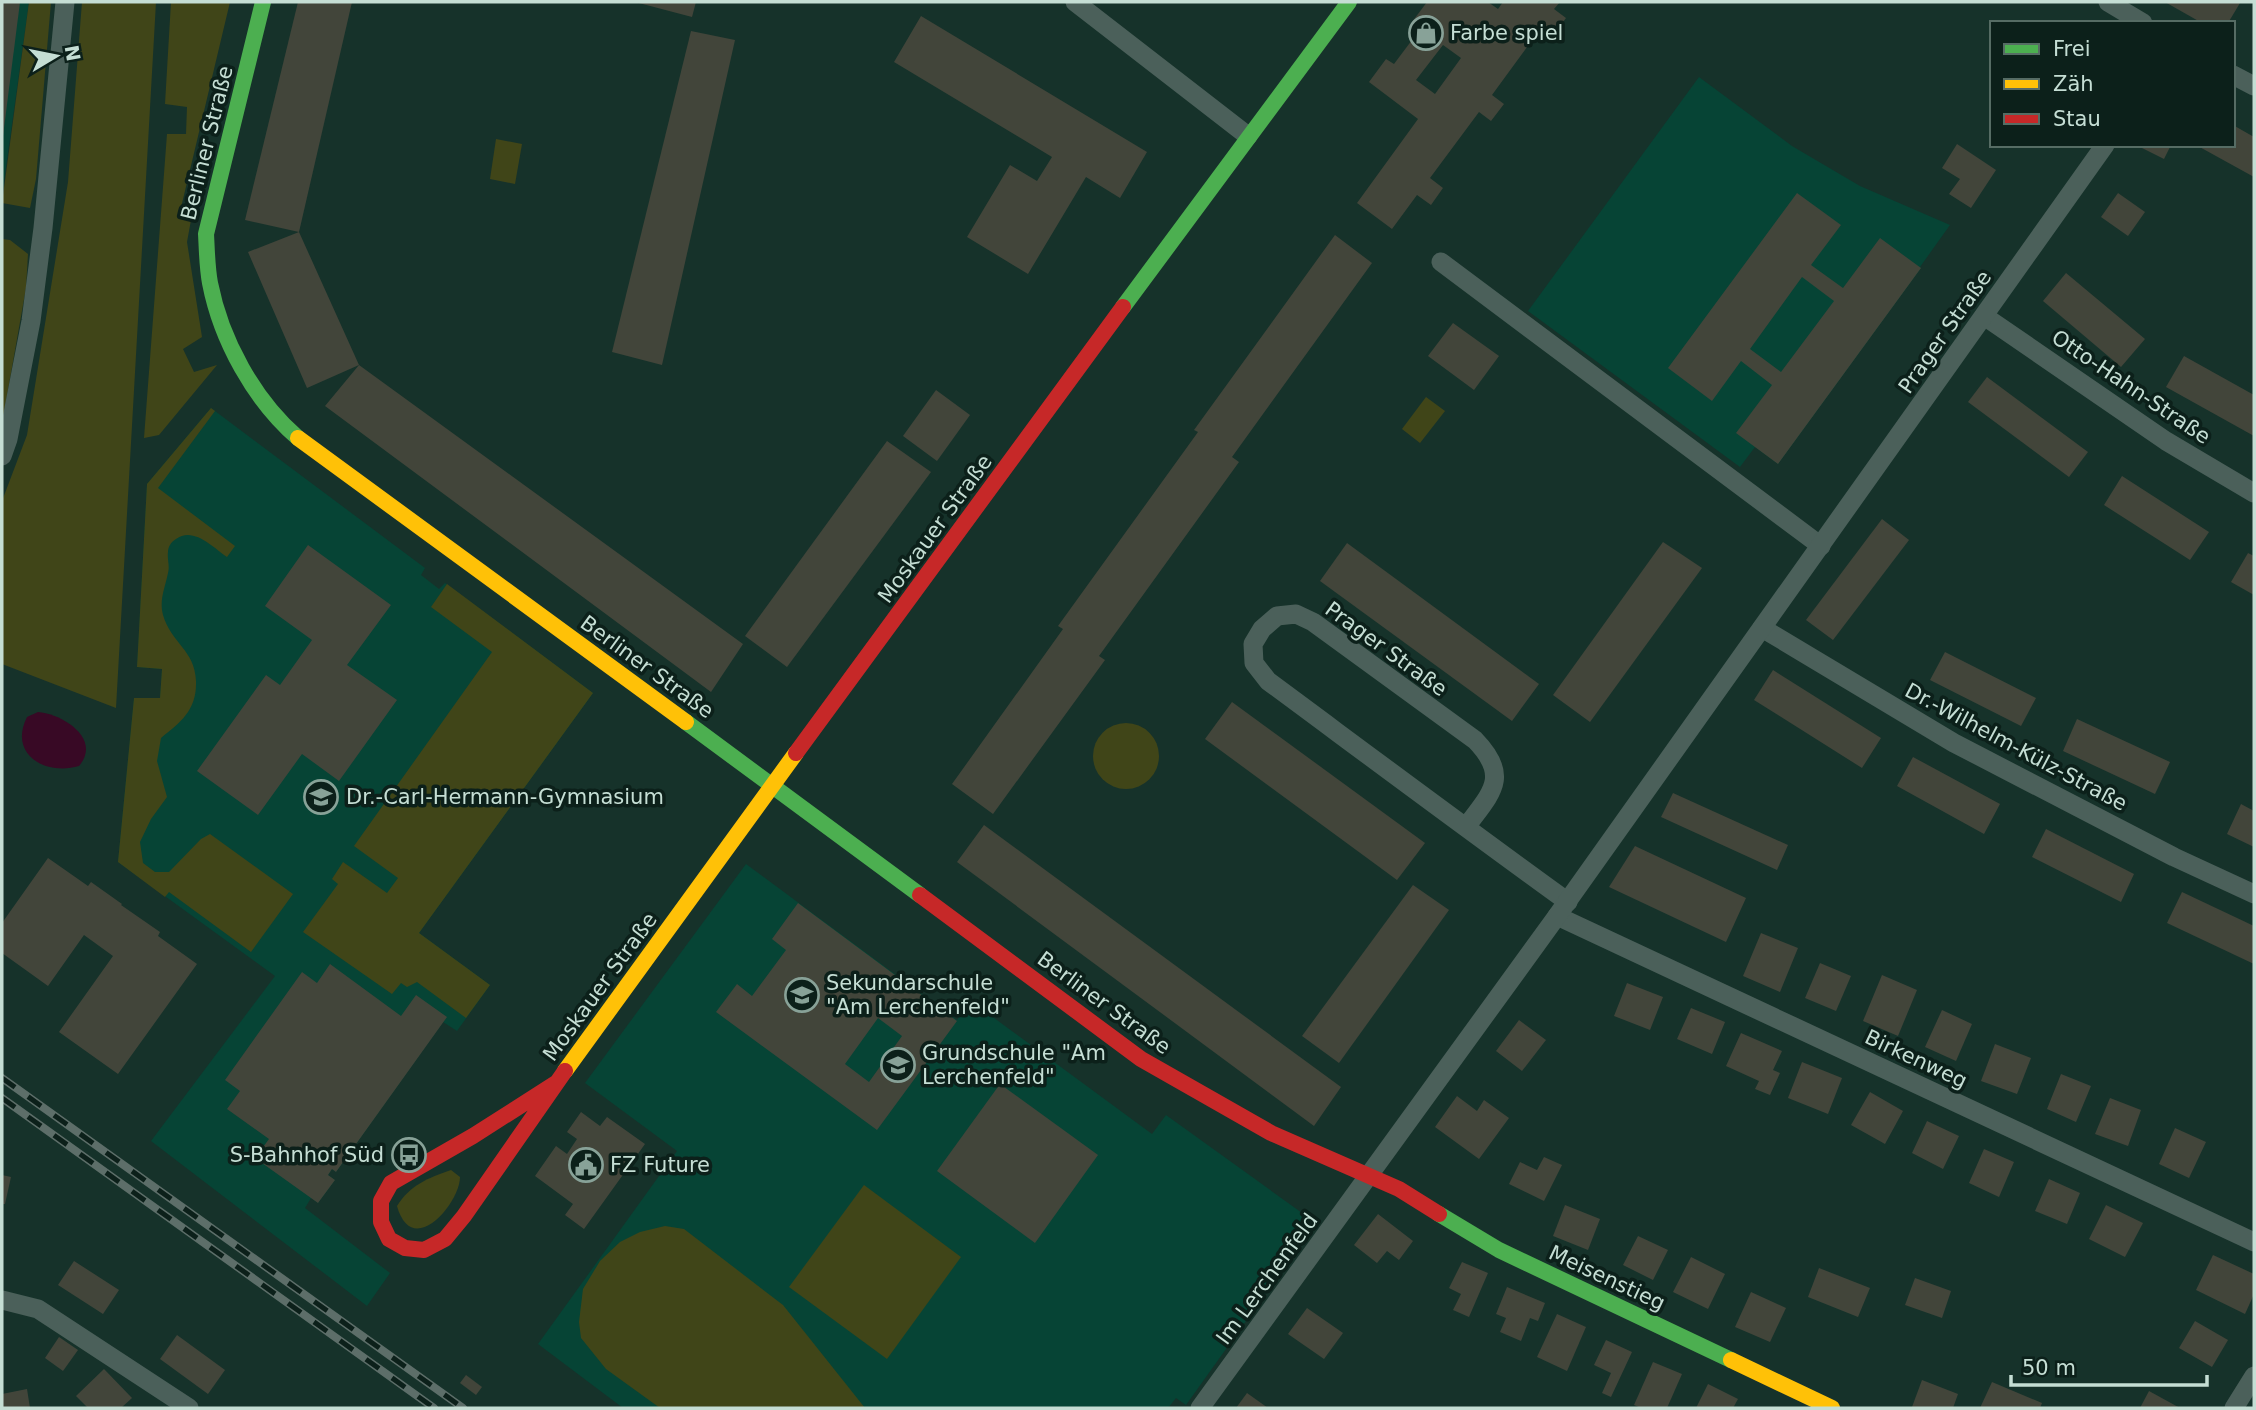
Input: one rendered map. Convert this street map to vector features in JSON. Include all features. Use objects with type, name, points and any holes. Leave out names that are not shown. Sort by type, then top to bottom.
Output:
[{"type":"street","points":[[2,456],[8,439],[31,321],[65,2]]},
{"type":"street","name":"Berliner Straße","points":[[263,2],[206,234],[208,268],[215,303],[232,346],[260,394],[285,426],[1140,1059],[1271,1133],[1368,1175]]},
{"type":"street","points":[[1075,2],[1248,136]]},
{"type":"street","name":"Moskauer Straße","points":[[555,1083],[506,1116],[391,1184],[381,1209],[381,1222],[389,1239],[405,1248],[424,1250],[445,1239],[464,1216],[555,1083],[772,785],[1349,2]]},
{"type":"street","points":[[2108,2],[2140,21]]},
{"type":"street","points":[[2235,76],[2254,86]]},
{"type":"street","name":"Prager Straße","points":[[1368,1175],[1563,909],[2104,147]]},
{"type":"street","points":[[1441,262],[1821,546]]},
{"type":"street","name":"Otto-Hahn-Straße","points":[[1984,316],[2166,441],[2254,493]]},
{"type":"street","name":"Prager Straße","points":[[1466,827],[1495,784],[1495,767],[1488,753],[1475,740],[1313,622],[1296,614],[1277,616],[1262,629],[1254,644],[1254,663],[1268,681],[1466,827],[1563,909]]},
{"type":"street","name":"Dr.-Wilhelm-Külz-Straße","points":[[1762,628],[1954,743],[2174,858],[2254,894]]},
{"type":"street","name":"Birkenweg","points":[[1563,909],[2254,1242]]},
{"type":"street","name":"Im Lerchenfeld","points":[[1200,1408],[1368,1175]]},
{"type":"street","name":"Meisenstieg","points":[[1368,1175],[1399,1189],[1499,1250],[1832,1408]]},
{"type":"street","points":[[2,1300],[38,1308],[189,1408]]},
{"type":"street","points":[[2234,1408],[2254,1376]]},
{"type":"shaded area","points":[[2,2],[29,2],[2,196]]},
{"type":"shaded area","points":[[29,2],[51,2],[36,179],[30,208],[2,203]]},
{"type":"shaded area","points":[[82,2],[156,2],[116,708],[2,664],[2,501],[27,435],[68,182]]},
{"type":"shaded area","points":[[171,2],[230,2],[179,216],[191,220],[187,242],[202,337],[183,349],[194,372],[217,365],[159,435],[144,438],[167,134],[186,134],[187,107],[165,104]]},
{"type":"shaded area","points":[[1699,77],[1792,146],[1860,186],[1950,225],[1778,464],[1755,447],[1740,467],[1528,311]]},
{"type":"shaded area","points":[[496,139],[522,144],[515,184],[490,179]]},
{"type":"shaded area","points":[[2,239],[10,240],[28,254],[26,288],[2,424]]},
{"type":"shaded area","points":[[1426,397],[1445,411],[1420,443],[1402,429]]},
{"type":"shaded area","name":"Dr.-Carl-Hermann-Gymnasium","points":[[211,408],[425,568],[421,575],[439,589],[445,583],[593,693],[419,933],[490,985],[457,1031],[443,1022],[336,1172],[332,1169],[328,1175],[335,1180],[318,1203],[311,1198],[305,1208],[390,1273],[367,1306],[151,1141],[275,976],[118,862],[134,698],[160,698],[162,669],[137,667],[147,484]]},
{"type":"shaded area","points":[[211,408],[215,411],[158,488],[235,546],[227,557],[203,539],[189,535],[176,539],[169,548],[169,570],[162,610],[171,633],[192,662],[196,691],[191,708],[161,738],[157,761],[167,797],[151,819],[140,842],[143,863],[155,872],[169,872],[201,839],[210,834],[293,894],[251,952],[169,892],[165,897],[118,862],[134,698],[160,698],[162,669],[137,667],[147,484]]},
{"type":"shaded area","points":[[447,584],[593,693],[419,933],[490,985],[466,1018],[417,982],[407,987],[401,983],[392,994],[303,932],[338,884],[332,879],[343,862],[387,893],[398,878],[354,846],[492,652],[431,607]]},
{"type":"shaded area","points":[[38,712],[58,717],[83,738],[85,756],[79,766],[54,768],[34,760],[26,752],[22,742],[22,730],[27,717]]},
{"type":"shaded area","points":[[1126,723],[1149,733],[1159,756],[1149,779],[1126,789],[1103,779],[1093,756],[1103,733]]},
{"type":"shaded area","points":[[746,864],[957,1020],[971,1001],[1152,1134],[1166,1115],[1316,1223],[1186,1405],[1176,1398],[1168,1408],[623,1408],[538,1344],[677,1151],[585,1083]]},
{"type":"shaded area","points":[[451,1170],[460,1177],[458,1188],[444,1212],[424,1227],[413,1228],[404,1221],[397,1206],[402,1199],[427,1179]]},
{"type":"shaded area","points":[[864,1185],[961,1257],[887,1359],[789,1287]]},
{"type":"shaded area","points":[[665,1226],[684,1229],[783,1305],[865,1408],[660,1408],[606,1369],[581,1338],[579,1322],[583,1289],[600,1261],[620,1242],[640,1232]]},
{"type":"building","points":[[2,2],[20,2],[3,136],[2,136]]},
{"type":"building","points":[[298,2],[352,2],[299,232],[245,220]]},
{"type":"building","points":[[635,2],[696,2],[692,17]]},
{"type":"building","points":[[1427,2],[1488,2],[1498,9],[1503,2],[1560,2],[1554,9],[1566,18],[1553,36],[1541,28],[1492,95],[1504,104],[1491,121],[1479,112],[1430,178],[1443,188],[1431,205],[1417,195],[1392,229],[1357,203],[1418,119],[1369,82],[1386,59],[1394,64],[1421,28],[1412,22]],"holes":[[[1443,45],[1461,58],[1435,94],[1416,80]]]},
{"type":"building","points":[[2165,2],[2240,3],[2229,21],[2198,21]]},
{"type":"building","points":[[921,16],[1147,152],[1120,198],[1086,177],[1028,274],[967,237],[1010,165],[1037,181],[1052,157],[894,62]]},
{"type":"building","points":[[691,31],[735,40],[662,365],[612,352]]},
{"type":"building","points":[[2235,126],[2254,137],[2254,177],[2200,147],[2235,147]]},
{"type":"building","points":[[1957,144],[1996,170],[1971,208],[1949,194],[1960,179],[1942,168]]},
{"type":"building","points":[[2142,147],[2170,147],[2164,159]]},
{"type":"building","points":[[1797,193],[1841,225],[1811,265],[1843,288],[1880,238],[1921,268],[1778,464],[1736,433],[1772,385],[1741,361],[1712,401],[1668,368]],"holes":[[[1802,277],[1834,301],[1781,372],[1750,349]]]},
{"type":"building","points":[[2118,193],[2145,212],[2128,236],[2101,217]]},
{"type":"building","points":[[299,232],[359,365],[307,388],[248,252]]},
{"type":"building","points":[[1335,235],[1372,263],[1232,457],[1239,462],[1099,656],[1105,660],[993,814],[952,784],[1063,629],[1058,626],[1198,432],[1194,430]]},
{"type":"building","points":[[2066,273],[2145,339],[2121,367],[2043,301]]},
{"type":"building","points":[[1453,323],[1499,356],[1474,390],[1428,356]]},
{"type":"building","points":[[2184,356],[2254,395],[2254,436],[2166,387]]},
{"type":"building","points":[[359,365],[743,644],[711,692],[325,406]]},
{"type":"building","points":[[1987,377],[2088,452],[2069,477],[1968,402]]},
{"type":"building","points":[[936,390],[970,415],[937,461],[903,436]]},
{"type":"building","points":[[887,441],[931,472],[787,667],[745,636]]},
{"type":"building","points":[[2122,476],[2209,532],[2190,560],[2104,505]]},
{"type":"building","points":[[1882,519],[1909,540],[1833,640],[1806,620]]},
{"type":"building","points":[[1663,542],[1702,568],[1590,722],[1553,695]]},
{"type":"building","points":[[1347,543],[1539,684],[1512,721],[1320,581]]},
{"type":"building","points":[[308,545],[391,605],[347,665],[397,700],[339,781],[302,754],[258,815],[197,771],[266,675],[280,685],[312,640],[265,606]]},
{"type":"building","points":[[2248,553],[2254,556],[2254,595],[2231,582]]},
{"type":"building","points":[[1945,652],[2036,698],[2021,726],[1930,680]]},
{"type":"building","points":[[1773,670],[1881,738],[1862,768],[1754,700]]},
{"type":"building","points":[[1232,702],[1425,843],[1397,880],[1205,739]]},
{"type":"building","points":[[2077,719],[2170,762],[2155,794],[2063,751]]},
{"type":"building","points":[[1913,757],[2000,804],[1984,834],[1897,786]]},
{"type":"building","points":[[1673,793],[1788,845],[1777,870],[1661,817]]},
{"type":"building","points":[[2241,804],[2254,811],[2254,847],[2227,834]]},
{"type":"building","points":[[984,825],[1341,1087],[1314,1126],[957,862]]},
{"type":"building","points":[[2046,829],[2134,874],[2121,902],[2032,857]]},
{"type":"building","points":[[1635,846],[1746,898],[1726,942],[1609,887]]},
{"type":"building","points":[[48,858],[88,886],[91,882],[122,904],[160,932],[158,936],[197,964],[118,1074],[59,1032],[113,956],[84,935],[48,986],[2,953],[2,923]]},
{"type":"building","points":[[1413,885],[1449,910],[1339,1063],[1302,1036]]},
{"type":"building","points":[[2182,892],[2254,926],[2254,964],[2167,923]]},
{"type":"building","points":[[798,903],[957,1021],[877,1130],[716,1012],[737,984],[752,996],[786,950],[772,939]],"holes":[[[878,1018],[902,1036],[869,1082],[845,1064]]]},
{"type":"building","points":[[1761,933],[1798,948],[1780,992],[1743,976]]},
{"type":"building","points":[[1820,963],[1851,976],[1836,1011],[1805,998]]},
{"type":"building","points":[[330,964],[401,1016],[416,995],[447,1017],[336,1172],[332,1169],[328,1175],[335,1180],[318,1203],[255,1158],[269,1139],[227,1109],[240,1091],[225,1080],[302,972],[317,983]]},
{"type":"building","points":[[1882,975],[1917,990],[1898,1036],[1863,1021]]},
{"type":"building","points":[[1627,983],[1663,997],[1650,1030],[1614,1016]]},
{"type":"building","points":[[1691,1008],[1725,1022],[1712,1054],[1677,1039]]},
{"type":"building","points":[[1942,1010],[1972,1024],[1956,1061],[1925,1047]]},
{"type":"building","points":[[1519,1020],[1546,1040],[1522,1071],[1496,1051]]},
{"type":"building","points":[[1741,1033],[1782,1051],[1773,1070],[1780,1073],[1770,1095],[1755,1089],[1759,1081],[1726,1066]]},
{"type":"building","points":[[1995,1044],[2031,1058],[2017,1094],[1981,1081]]},
{"type":"building","points":[[1802,1062],[1842,1078],[1828,1114],[1788,1098]]},
{"type":"building","points":[[2061,1074],[2091,1086],[2076,1122],[2047,1109]]},
{"type":"building","points":[[1000,1084],[1098,1155],[1035,1243],[937,1171]]},
{"type":"building","points":[[1870,1092],[1903,1111],[1885,1144],[1851,1125]]},
{"type":"building","points":[[1457,1096],[1477,1111],[1484,1100],[1509,1118],[1479,1159],[1435,1127]]},
{"type":"building","points":[[2110,1098],[2141,1110],[2128,1146],[2095,1134]]},
{"type":"building","name":"FZ Future","points":[[581,1112],[600,1126],[607,1117],[645,1144],[584,1229],[565,1215],[573,1204],[535,1176],[556,1146],[567,1154],[577,1139],[567,1132]]},
{"type":"building","points":[[1927,1121],[1959,1136],[1943,1169],[1912,1153]]},
{"type":"building","points":[[2175,1128],[2206,1142],[2189,1178],[2159,1164]]},
{"type":"building","points":[[1984,1149],[2014,1162],[1999,1197],[1969,1183]]},
{"type":"building","points":[[1544,1157],[1562,1165],[1544,1201],[1509,1184],[1520,1162],[1537,1170]]},
{"type":"building","points":[[2,1175],[11,1177],[5,1204],[2,1204]]},
{"type":"building","points":[[2049,1179],[2080,1193],[2067,1224],[2035,1211]]},
{"type":"building","points":[[1565,1205],[1600,1219],[1588,1250],[1553,1236]]},
{"type":"building","points":[[2106,1205],[2143,1223],[2125,1257],[2089,1239]]},
{"type":"building","points":[[1378,1214],[1413,1241],[1399,1260],[1387,1251],[1377,1263],[1354,1245]]},
{"type":"building","points":[[1638,1236],[1668,1250],[1653,1280],[1623,1265]]},
{"type":"building","points":[[2213,1255],[2254,1274],[2254,1294],[2245,1314],[2196,1290]]},
{"type":"building","points":[[1691,1257],[1725,1274],[1708,1309],[1673,1292]]},
{"type":"building","points":[[74,1261],[119,1290],[103,1314],[58,1285]]},
{"type":"building","points":[[1462,1262],[1488,1273],[1469,1317],[1453,1310],[1461,1294],[1449,1288]]},
{"type":"building","points":[[1819,1268],[1870,1288],[1858,1317],[1808,1297]]},
{"type":"building","points":[[1915,1278],[1951,1291],[1942,1318],[1905,1305]]},
{"type":"building","points":[[1507,1287],[1545,1303],[1538,1321],[1530,1318],[1521,1341],[1500,1332],[1506,1318],[1496,1314]]},
{"type":"building","points":[[1751,1292],[1786,1308],[1770,1342],[1735,1327]]},
{"type":"building","points":[[1307,1308],[1343,1333],[1324,1359],[1288,1334]]},
{"type":"building","points":[[1557,1314],[1586,1327],[1567,1371],[1537,1357]]},
{"type":"building","points":[[2195,1321],[2228,1340],[2212,1367],[2179,1348]]},
{"type":"building","points":[[177,1335],[225,1370],[208,1394],[160,1359]]},
{"type":"building","points":[[59,1337],[78,1350],[63,1371],[45,1358]]},
{"type":"building","points":[[1606,1340],[1632,1352],[1611,1397],[1602,1393],[1611,1373],[1594,1365]]},
{"type":"building","points":[[1653,1362],[1682,1374],[1667,1408],[1641,1408],[1634,1405]]},
{"type":"building","points":[[104,1369],[132,1398],[121,1408],[88,1408],[76,1396]]},
{"type":"building","points":[[466,1375],[482,1387],[476,1395],[460,1383]]},
{"type":"building","points":[[1922,1380],[1958,1394],[1953,1408],[1912,1407]]},
{"type":"building","points":[[1992,1382],[2042,1403],[2040,1408],[1980,1408]]},
{"type":"building","points":[[1708,1384],[1738,1399],[1733,1408],[1696,1408]]},
{"type":"building","points":[[27,1389],[30,1408],[2,1408],[2,1394]]},
{"type":"building","points":[[2149,1391],[2180,1408],[2140,1408]]},
{"type":"building","points":[[1247,1393],[1268,1408],[1236,1408]]},
{"type":"railway","points":[[2,1078],[463,1408]]},
{"type":"railway","points":[[2,1098],[434,1408]]},
{"type":"traffic: fast","points":[[263,2],[206,234],[208,265],[215,304],[231,347],[267,406],[298,438]]},
{"type":"traffic: fast","points":[[1123,307],[1349,2]]},
{"type":"traffic: fast","points":[[686,722],[920,895]]},
{"type":"traffic: fast","points":[[1439,1214],[1499,1250],[1731,1360]]},
{"type":"traffic: slow","points":[[298,438],[686,722]]},
{"type":"traffic: slow","points":[[565,1071],[796,753]]},
{"type":"traffic: slow","points":[[1731,1360],[1832,1408]]},
{"type":"traffic: jam","points":[[796,753],[1123,307]]},
{"type":"traffic: jam","points":[[920,895],[1141,1059],[1271,1133],[1399,1189],[1439,1214]]},
{"type":"traffic: jam","points":[[556,1083],[473,1136],[391,1183],[381,1201],[381,1222],[389,1239],[405,1248],[424,1250],[445,1239],[565,1071]]},
{"type":"place","name":"Farbe spiel","points":[[1426,33]]},
{"type":"place","name":"Dr.-Carl-Hermann-Gymnasium","points":[[321,797]]},
{"type":"place","name":"Sekundarschule \"Am Lerchenfeld\"","points":[[802,995]]},
{"type":"place","name":"Grundschule \"Am Lerchenfeld\"","points":[[898,1065]]},
{"type":"place","name":"S-Bahnhof Süd","points":[[409,1155]]},
{"type":"place","name":"FZ Future","points":[[586,1165]]}]
